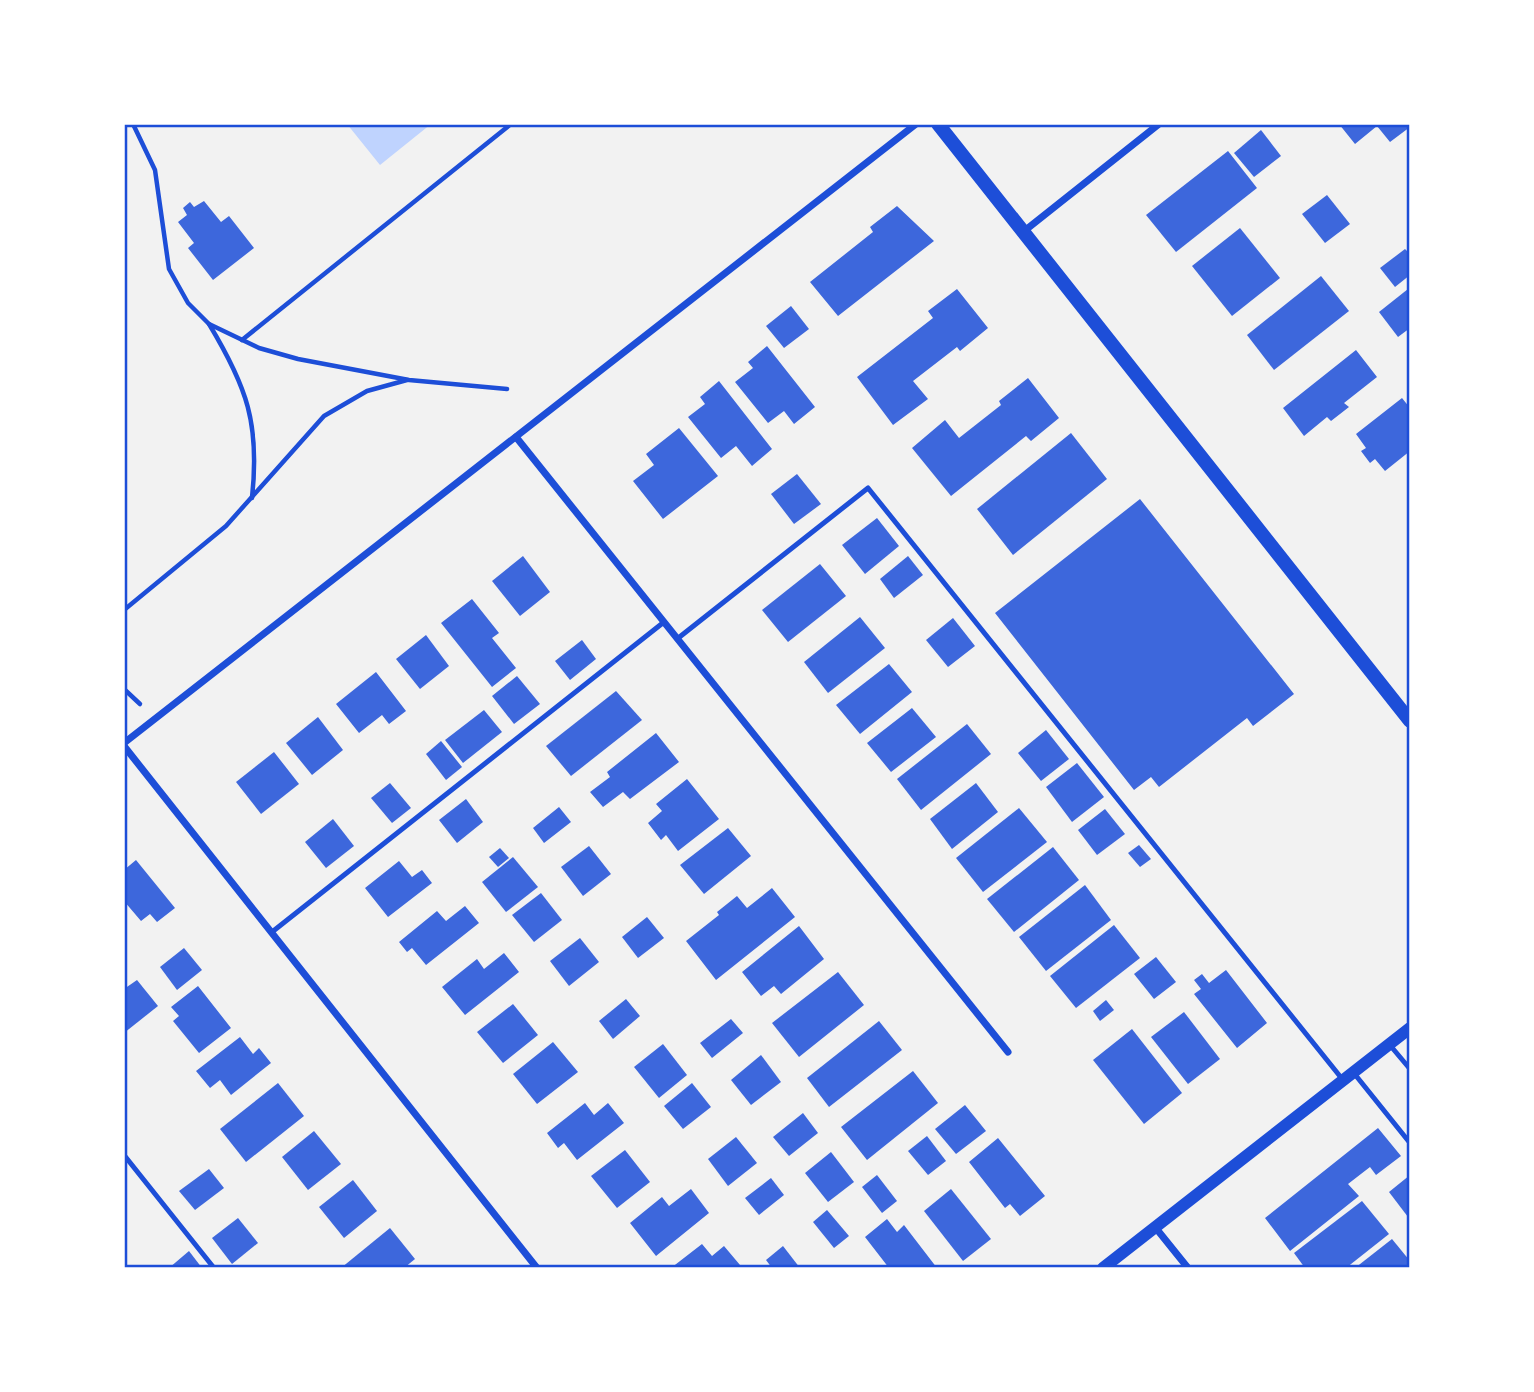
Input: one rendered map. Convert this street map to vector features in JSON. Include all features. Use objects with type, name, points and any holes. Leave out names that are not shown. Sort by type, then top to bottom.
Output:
[{"type":"main road","points":[[938,124],[1410,721]]},
{"type":"street","points":[[537,1268],[124,745],[916,124]]},
{"type":"street","points":[[1023,232],[1159,124]]},
{"type":"street","points":[[516,437],[1008,1052]]},
{"type":"street","points":[[1103,1268],[1410,1028]]},
{"type":"street","points":[[1155,1227],[1188,1268]]},
{"type":"lane","points":[[677,639],[868,488],[1348,1076],[1410,1143]]},
{"type":"lane","points":[[272,932],[664,622]]},
{"type":"lane","points":[[1389,1044],[1410,1069]]},
{"type":"lane","points":[[124,1156],[214,1268]]},
{"type":"path","points":[[133,124],[155,170],[163,245],[169,269],[188,303],[209,324],[247,397],[255,470],[252,499]]},
{"type":"path","points":[[242,340],[511,124]]},
{"type":"path","points":[[209,324],[242,340],[298,359],[409,380],[507,389]]},
{"type":"path","points":[[124,610],[188,560],[252,499],[289,452],[324,416],[367,391],[409,380]]},
{"type":"path","points":[[124,689],[140,704]]},
{"type":"water","points":[[347,124],[431,124],[380,165]]},
{"type":"building","points":[[1339,124],[1410,124],[1410,127],[1390,142],[1377,126],[1355,144]]},
{"type":"building","points":[[1261,130],[1281,156],[1254,177],[1234,153]]},
{"type":"building","points":[[1228,151],[1257,188],[1176,252],[1146,215]]},
{"type":"building","points":[[1327,195],[1350,224],[1325,243],[1302,214]]},
{"type":"building","points":[[204,201],[221,222],[229,216],[254,248],[213,280],[188,248],[194,243],[178,222],[187,215],[183,208],[190,202],[194,207]]},
{"type":"building","points":[[897,206],[934,241],[838,316],[810,282],[873,232],[870,227]]},
{"type":"building","points":[[1240,228],[1280,278],[1232,316],[1192,266]]},
{"type":"building","points":[[1405,249],[1410,254],[1410,275],[1395,287],[1380,268]]},
{"type":"building","points":[[1321,276],[1349,311],[1274,370],[1247,335]]},
{"type":"building","points":[[957,289],[988,328],[960,351],[957,347],[913,381],[928,399],[893,425],[857,377],[933,318],[928,311]]},
{"type":"building","points":[[1408,289],[1410,328],[1398,337],[1379,312]]},
{"type":"building","points":[[791,306],[809,329],[784,348],[766,326]]},
{"type":"building","points":[[767,346],[815,407],[794,424],[784,411],[768,423],[735,382],[753,368],[748,362]]},
{"type":"building","points":[[1356,350],[1377,377],[1344,403],[1349,407],[1331,421],[1327,417],[1304,436],[1283,408]]},
{"type":"building","points":[[1028,378],[1059,418],[1031,441],[1026,436],[951,496],[912,448],[945,420],[959,438],[1001,405],[999,401]]},
{"type":"building","points":[[719,381],[772,449],[752,466],[736,446],[721,458],[688,417],[705,404],[700,397]]},
{"type":"building","points":[[1402,398],[1410,408],[1410,451],[1385,471],[1375,459],[1370,463],[1361,451],[1366,448],[1356,434]]},
{"type":"building","points":[[679,428],[718,476],[663,519],[633,481],[654,465],[646,454]]},
{"type":"building","points":[[1071,433],[1107,479],[1013,555],[977,509]]},
{"type":"building","points":[[797,474],[821,504],[794,524],[771,494]]},
{"type":"building","points":[[1140,499],[1294,694],[1253,726],[1247,718],[1159,787],[1151,777],[1134,790],[995,613]]},
{"type":"building","points":[[877,518],[899,546],[865,574],[842,545]]},
{"type":"building","points":[[523,556],[550,592],[520,616],[492,581]]},
{"type":"building","points":[[908,556],[923,575],[894,598],[880,579]]},
{"type":"building","points":[[820,564],[846,596],[788,642],[762,610]]},
{"type":"building","points":[[472,599],[499,633],[492,638],[516,668],[492,687],[441,623]]},
{"type":"building","points":[[860,617],[885,648],[828,693],[804,662]]},
{"type":"building","points":[[953,618],[975,646],[948,667],[926,640]]},
{"type":"building","points":[[426,635],[449,666],[420,689],[396,659]]},
{"type":"building","points":[[582,640],[596,659],[570,680],[555,661]]},
{"type":"building","points":[[889,664],[912,692],[860,734],[836,705]]},
{"type":"building","points":[[376,672],[406,711],[389,724],[382,715],[359,733],[336,704]]},
{"type":"building","points":[[517,676],[540,704],[514,724],[492,696]]},
{"type":"building","points":[[616,691],[642,720],[571,776],[546,746]]},
{"type":"building","points":[[912,708],[936,737],[891,772],[867,743]]},
{"type":"building","points":[[484,710],[502,732],[463,763],[445,740]]},
{"type":"building","points":[[318,717],[343,750],[312,775],[286,743]]},
{"type":"building","points":[[967,724],[991,754],[921,810],[897,779]]},
{"type":"building","points":[[1046,730],[1069,759],[1041,781],[1018,753]]},
{"type":"building","points":[[656,733],[679,762],[630,799],[623,792],[603,807],[590,792],[610,777],[607,772]]},
{"type":"building","points":[[441,741],[462,767],[446,780],[426,754]]},
{"type":"building","points":[[274,752],[299,784],[261,814],[236,782]]},
{"type":"building","points":[[1077,763],[1104,797],[1072,822],[1046,787]]},
{"type":"building","points":[[687,779],[719,819],[678,851],[666,835],[661,840],[648,823],[662,811],[656,804]]},
{"type":"building","points":[[390,783],[411,808],[392,823],[371,798]]},
{"type":"building","points":[[976,783],[998,812],[952,849],[930,819]]},
{"type":"building","points":[[466,799],[483,822],[457,843],[439,820]]},
{"type":"building","points":[[559,807],[571,822],[544,843],[533,828]]},
{"type":"building","points":[[1019,808],[1047,842],[983,892],[956,858]]},
{"type":"building","points":[[1105,809],[1125,834],[1097,855],[1078,830]]},
{"type":"building","points":[[333,819],[354,846],[326,868],[305,842]]},
{"type":"building","points":[[728,828],[751,856],[704,894],[680,865]]},
{"type":"building","points":[[1139,845],[1151,859],[1140,867],[1128,853]]},
{"type":"building","points":[[589,846],[611,874],[583,896],[561,867]]},
{"type":"building","points":[[1053,847],[1079,880],[1014,932],[987,899]]},
{"type":"building","points":[[500,848],[509,858],[498,867],[489,857]]},
{"type":"building","points":[[513,857],[538,887],[506,912],[482,882]]},
{"type":"building","points":[[136,860],[175,908],[157,922],[150,914],[141,921],[124,901],[124,870]]},
{"type":"building","points":[[399,861],[412,877],[422,870],[432,883],[388,917],[365,888]]},
{"type":"building","points":[[1085,885],[1111,920],[1046,971],[1019,937]]},
{"type":"building","points":[[772,888],[795,917],[716,980],[686,941],[719,915],[717,912],[737,896],[747,908]]},
{"type":"building","points":[[541,893],[562,920],[534,942],[512,915]]},
{"type":"building","points":[[465,906],[479,923],[426,965],[412,948],[407,952],[399,942],[437,911],[446,921]]},
{"type":"building","points":[[647,917],[664,938],[638,958],[622,937]]},
{"type":"building","points":[[1114,925],[1140,958],[1076,1008],[1050,976]]},
{"type":"building","points":[[799,926],[824,959],[781,994],[774,986],[761,996],[742,972]]},
{"type":"building","points":[[580,938],[599,962],[569,986],[550,961]]},
{"type":"building","points":[[184,948],[202,970],[177,990],[160,967]]},
{"type":"building","points":[[504,953],[519,972],[465,1015],[442,987],[477,959],[484,969]]},
{"type":"building","points":[[1156,957],[1176,982],[1154,999],[1134,974]]},
{"type":"building","points":[[1226,970],[1267,1023],[1237,1048],[1194,994],[1201,989],[1194,980],[1202,974],[1209,983]]},
{"type":"building","points":[[838,972],[864,1005],[799,1057],[772,1023]]},
{"type":"building","points":[[137,980],[158,1006],[124,1033],[124,989]]},
{"type":"building","points":[[198,986],[231,1028],[199,1053],[173,1021],[179,1016],[171,1007]]},
{"type":"building","points":[[626,999],[640,1016],[613,1039],[599,1021]]},
{"type":"building","points":[[1106,1000],[1114,1010],[1100,1021],[1093,1011]]},
{"type":"building","points":[[513,1004],[538,1035],[503,1063],[477,1032]]},
{"type":"building","points":[[1184,1012],[1220,1059],[1188,1084],[1151,1037]]},
{"type":"building","points":[[731,1019],[743,1033],[712,1058],[700,1043]]},
{"type":"building","points":[[879,1021],[902,1050],[829,1107],[807,1078]]},
{"type":"building","points":[[1132,1029],[1182,1093],[1144,1124],[1093,1060]]},
{"type":"building","points":[[240,1037],[253,1054],[259,1048],[271,1063],[231,1095],[220,1080],[210,1088],[196,1071]]},
{"type":"building","points":[[553,1042],[578,1072],[537,1104],[513,1074]]},
{"type":"building","points":[[663,1044],[687,1075],[659,1098],[634,1067]]},
{"type":"building","points":[[761,1055],[781,1082],[751,1105],[731,1080]]},
{"type":"building","points":[[913,1071],[938,1103],[867,1160],[841,1127]]},
{"type":"building","points":[[278,1083],[304,1116],[246,1162],[220,1129]]},
{"type":"building","points":[[692,1083],[711,1107],[683,1129],[664,1106]]},
{"type":"building","points":[[585,1103],[594,1115],[608,1103],[624,1123],[577,1160],[564,1143],[558,1148],[547,1133]]},
{"type":"building","points":[[965,1105],[986,1131],[956,1154],[935,1129]]},
{"type":"building","points":[[803,1113],[818,1133],[789,1156],[773,1137]]},
{"type":"building","points":[[1378,1128],[1401,1156],[1376,1175],[1370,1167],[1348,1184],[1359,1196],[1290,1251],[1265,1218]]},
{"type":"building","points":[[314,1131],[341,1164],[308,1190],[282,1157]]},
{"type":"building","points":[[927,1136],[946,1161],[928,1175],[908,1151]]},
{"type":"building","points":[[736,1137],[757,1163],[728,1186],[708,1159]]},
{"type":"building","points":[[998,1138],[1045,1196],[1020,1216],[1010,1204],[1005,1208],[969,1162]]},
{"type":"building","points":[[625,1150],[650,1182],[617,1208],[591,1176]]},
{"type":"building","points":[[831,1152],[854,1182],[828,1202],[805,1173]]},
{"type":"building","points":[[209,1169],[224,1188],[195,1210],[179,1191]]},
{"type":"building","points":[[877,1175],[897,1201],[882,1213],[862,1187]]},
{"type":"building","points":[[1410,1175],[1410,1216],[1408,1217],[1389,1192]]},
{"type":"building","points":[[771,1178],[784,1195],[759,1215],[745,1198]]},
{"type":"building","points":[[353,1180],[377,1211],[344,1238],[319,1207]]},
{"type":"building","points":[[691,1189],[709,1213],[656,1256],[630,1223],[662,1197],[669,1206]]},
{"type":"building","points":[[951,1189],[991,1239],[963,1261],[924,1211]]},
{"type":"building","points":[[1362,1201],[1389,1234],[1346,1268],[1305,1268],[1294,1253]]},
{"type":"building","points":[[827,1210],[849,1236],[834,1248],[813,1222]]},
{"type":"building","points":[[238,1218],[258,1243],[232,1264],[212,1238]]},
{"type":"building","points":[[887,1219],[897,1232],[904,1225],[937,1268],[889,1268],[865,1237]]},
{"type":"building","points":[[390,1228],[415,1259],[404,1268],[341,1268]]},
{"type":"building","points":[[1392,1239],[1410,1261],[1410,1268],[1355,1268]]},
{"type":"building","points":[[702,1244],[712,1256],[724,1246],[740,1265],[671,1268]]},
{"type":"building","points":[[783,1246],[800,1268],[772,1268],[766,1260]]},
{"type":"building","points":[[189,1251],[202,1268],[169,1268]]}]
